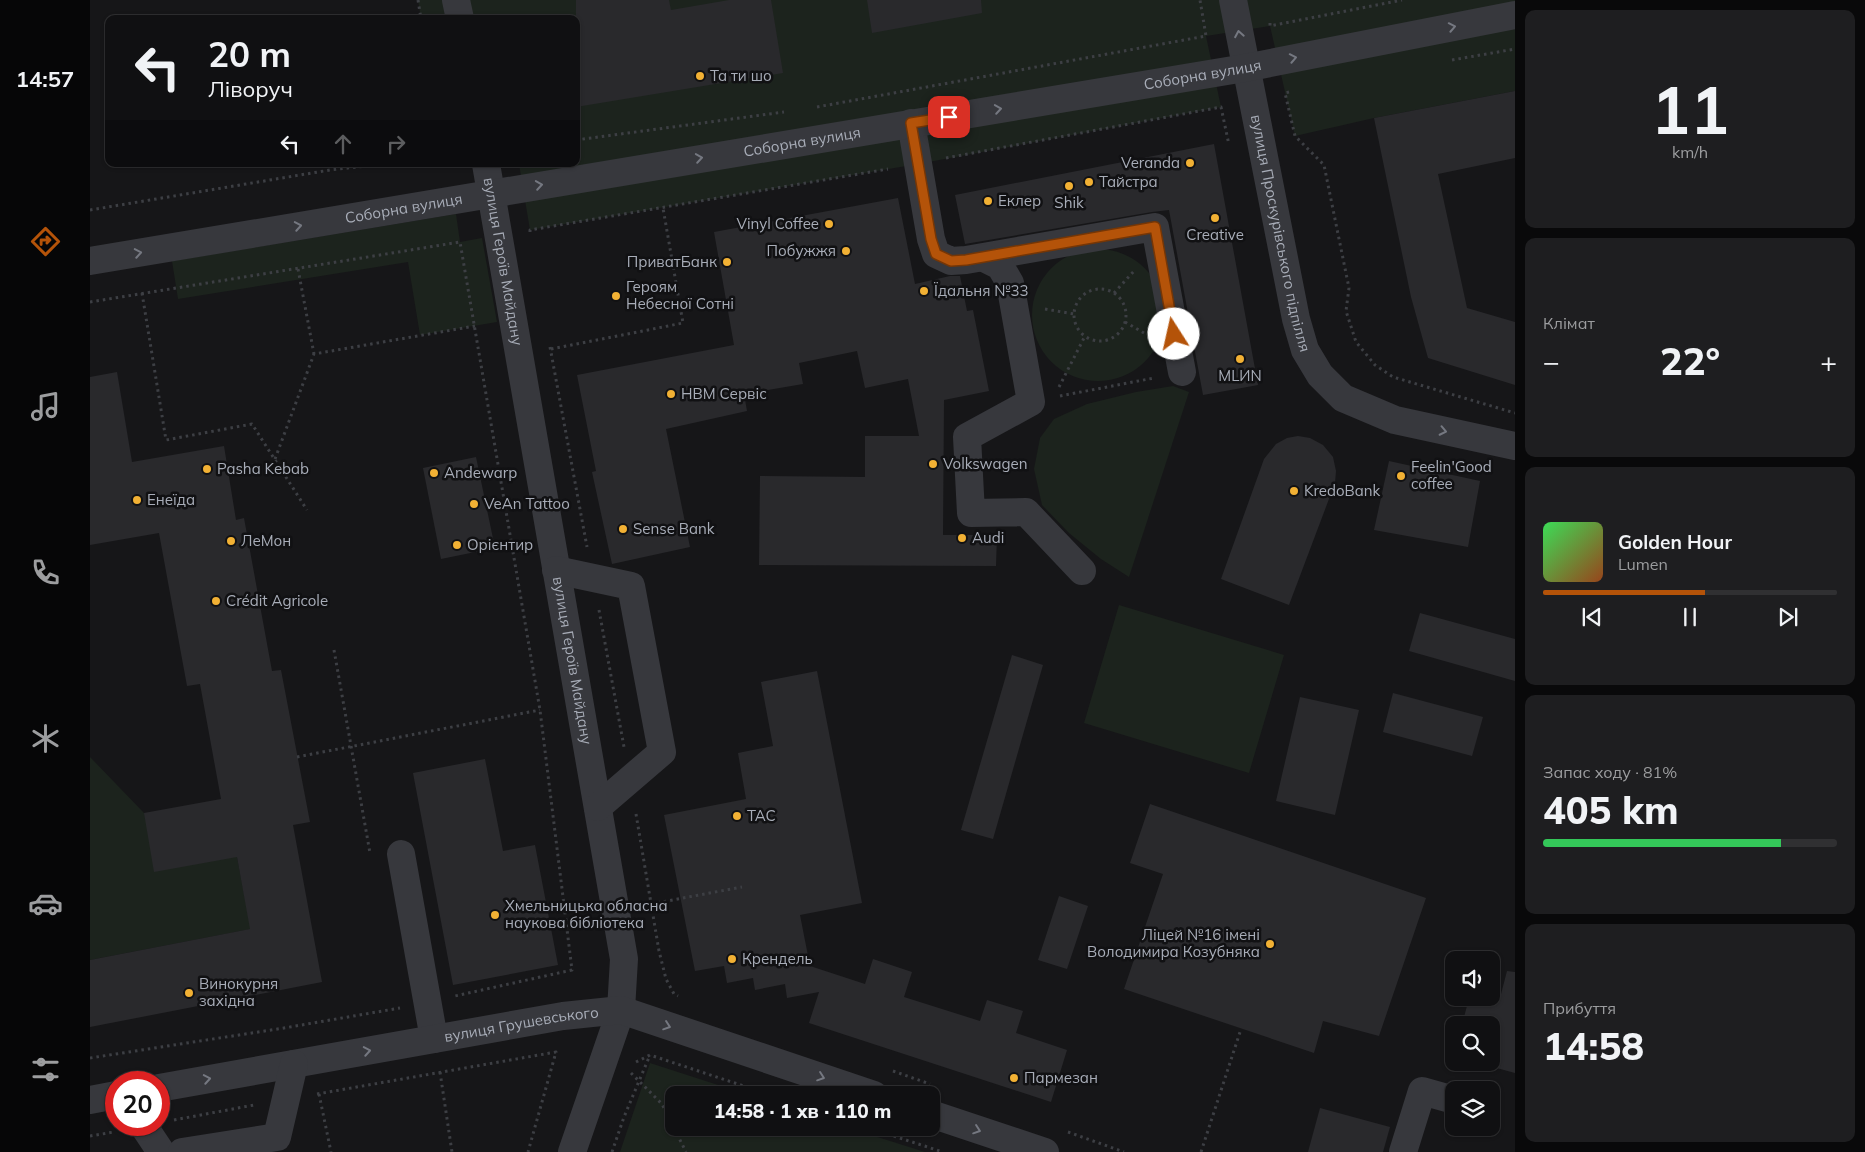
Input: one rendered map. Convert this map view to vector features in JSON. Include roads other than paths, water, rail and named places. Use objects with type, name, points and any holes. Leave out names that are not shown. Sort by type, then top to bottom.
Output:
[{"type":"street","points":[[456,0],[459,15]]},
{"type":"street","name":"вулиця Проскурівського підпілля","points":[[1233,0],[1296,320],[1305,350],[1320,375],[1343,398],[1395,420],[1515,446]]},
{"type":"street","name":"Соборна вулиця","points":[[90,261],[1245,68],[1515,15]]},
{"type":"street","points":[[911,123],[931,239],[936,254],[951,261],[984,258],[1155,227],[1182,372]]},
{"type":"street","name":"вулиця Героїв Майдану","points":[[487,167],[624,959],[621,1010],[572,1152]]},
{"type":"street","points":[[984,258],[1000,266],[1010,284],[1031,402],[967,437],[971,513],[1026,512],[1082,571]]},
{"type":"street","points":[[556,570],[631,586],[662,752],[598,807]]},
{"type":"street","points":[[401,854],[434,1039]]},
{"type":"street","name":"вулиця Грушевського","points":[[170,1086],[564,1016],[621,1010],[847,1086]]},
{"type":"street","points":[[182,1152],[277,1137],[294,1064]]},
{"type":"street","points":[[1403,1152],[1422,1091],[1445,1097]]},
{"type":"street","points":[[90,1100],[105,1097]]},
{"type":"street","points":[[940,1117],[1044,1152]]},
{"type":"street","points":[[158,1136],[161,1152]]},
{"type":"place","name":"Та ти шо","points":[[700,76]]},
{"type":"place","name":"Veranda","points":[[1190,163]]},
{"type":"place","name":"Тайстра","points":[[1089,182]]},
{"type":"place","name":"Shik","points":[[1069,186]]},
{"type":"place","name":"Еклер","points":[[988,201]]},
{"type":"place","name":"Creative","points":[[1215,218]]},
{"type":"place","name":"Vinyl Coffee","points":[[829,224]]},
{"type":"place","name":"Побужжя","points":[[846,251]]},
{"type":"place","name":"ПриватБанк","points":[[727,262]]},
{"type":"place","name":"Їдальня №33","points":[[924,291]]},
{"type":"place","name":"Героям Небесної Сотні","points":[[616,296]]},
{"type":"place","name":"MLИN","points":[[1240,359]]},
{"type":"place","name":"НВМ Сервіс","points":[[671,394]]},
{"type":"place","name":"Volkswagen","points":[[933,464]]},
{"type":"place","name":"Pasha Kebab","points":[[207,469]]},
{"type":"place","name":"Andewarp","points":[[434,473]]},
{"type":"place","name":"Feelin'Good coffee","points":[[1401,476]]},
{"type":"place","name":"KredoBank","points":[[1294,491]]},
{"type":"place","name":"Енеїда","points":[[137,500]]},
{"type":"place","name":"VeAn Tattoo","points":[[474,504]]},
{"type":"place","name":"Sense Bank","points":[[623,529]]},
{"type":"place","name":"Audi","points":[[962,538]]},
{"type":"place","name":"ЛеМон","points":[[231,541]]},
{"type":"place","name":"Орієнтир","points":[[457,545]]},
{"type":"place","name":"Crédit Agricole","points":[[216,601]]},
{"type":"place","name":"ТАС","points":[[737,816]]},
{"type":"place","name":"Хмельницька обласна наукова бібліотека","points":[[495,915]]},
{"type":"place","name":"Ліцей №16 імені Володимира Козубняка","points":[[1270,944]]},
{"type":"place","name":"Крендель","points":[[732,959]]},
{"type":"place","name":"Винокурня західна","points":[[189,993]]},
{"type":"place","name":"Пармезан","points":[[1014,1078]]}]
